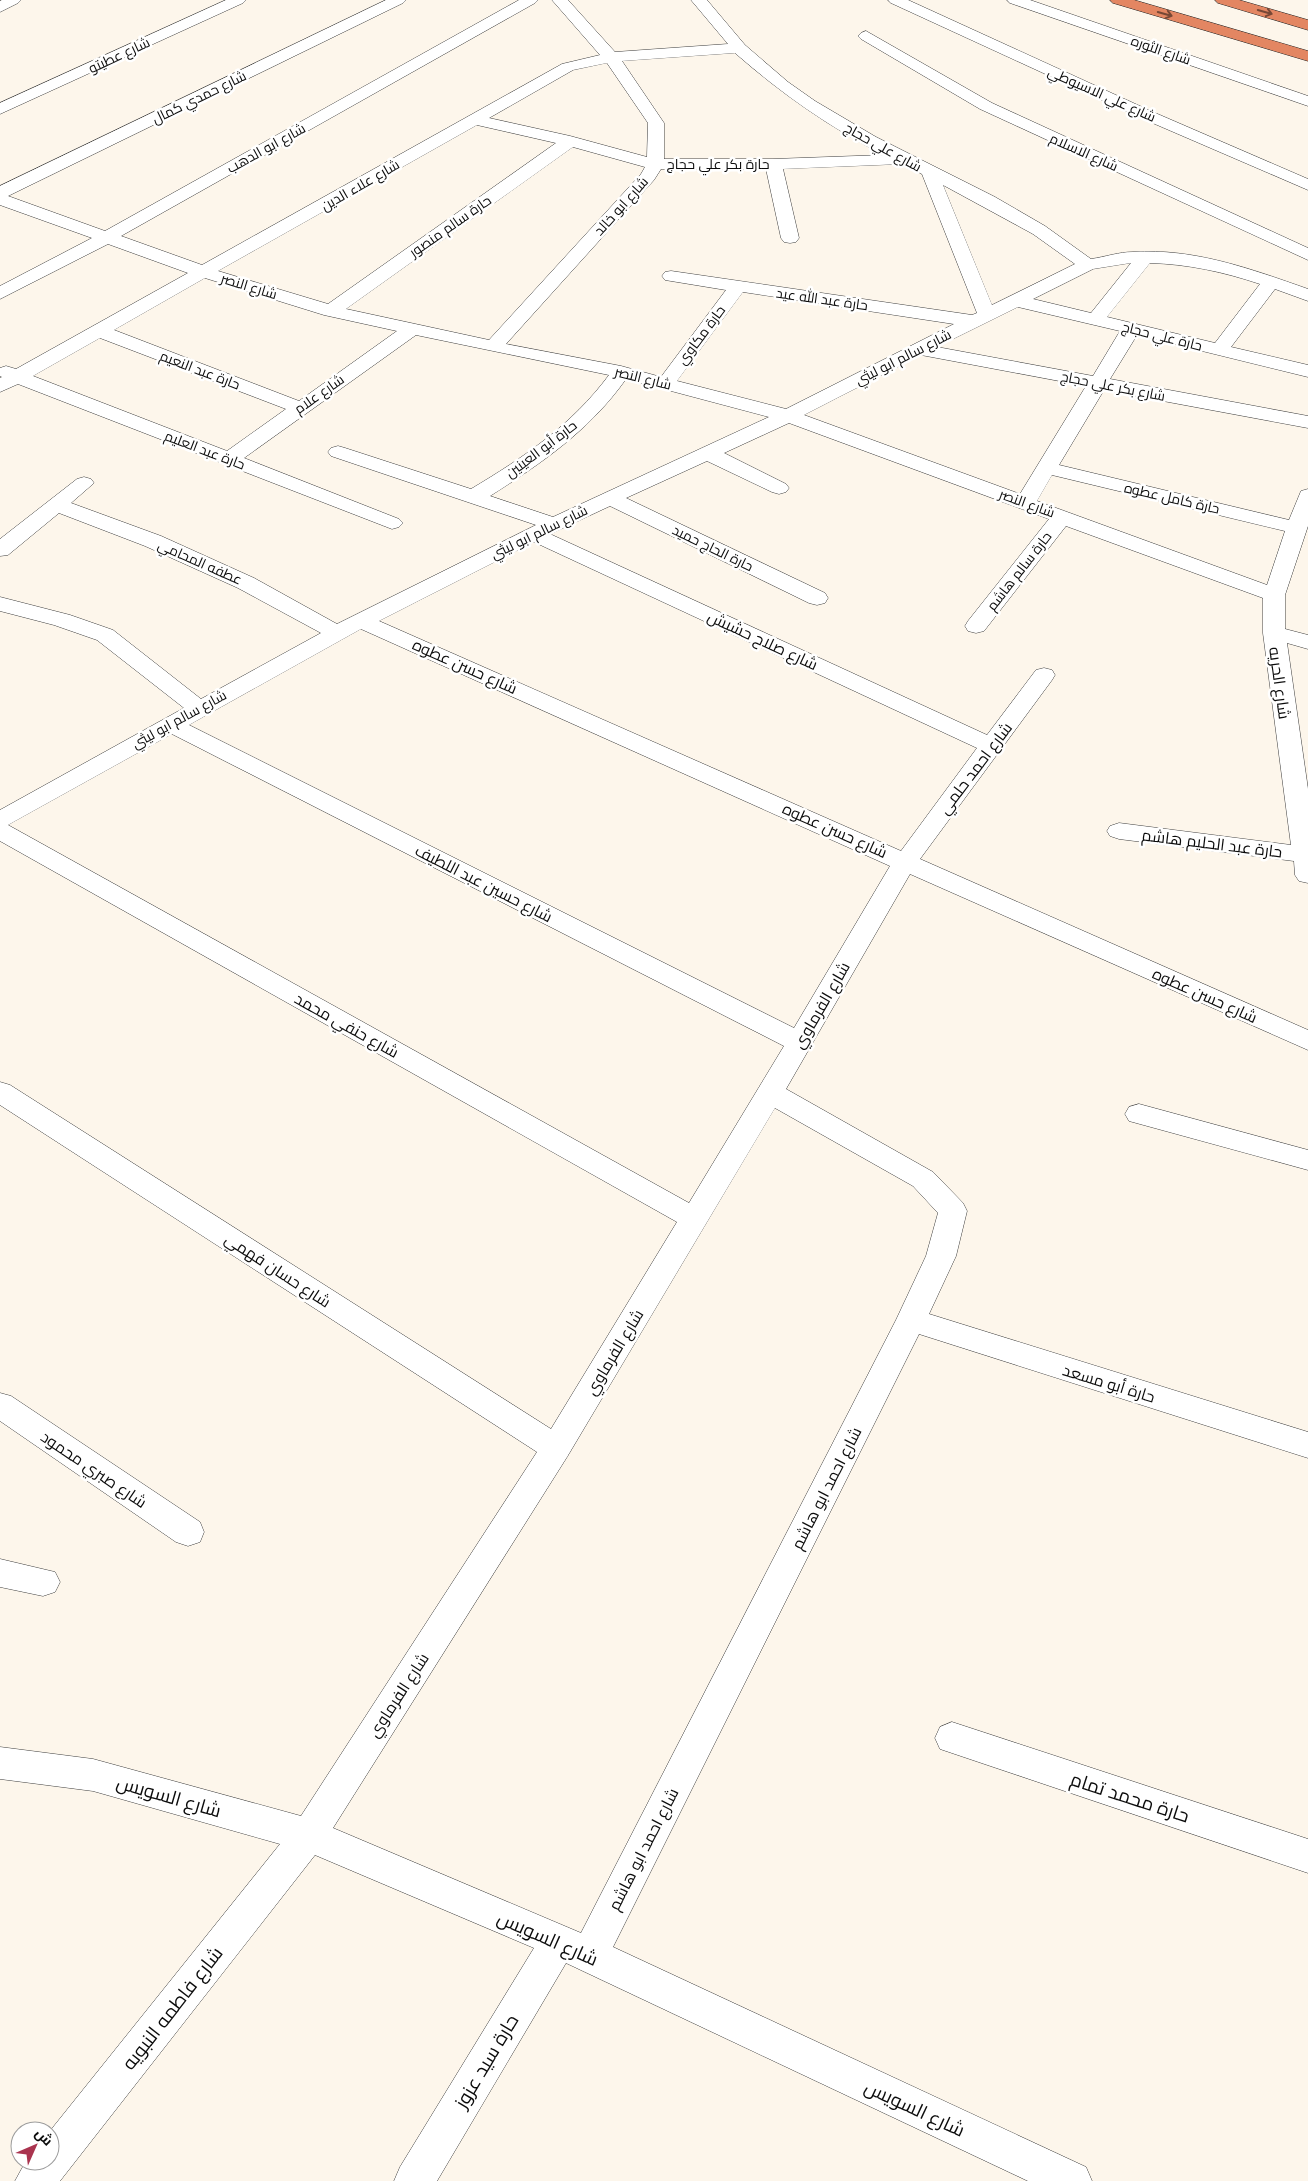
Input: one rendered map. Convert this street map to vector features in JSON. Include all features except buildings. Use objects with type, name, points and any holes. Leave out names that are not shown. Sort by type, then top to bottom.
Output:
[{"type":"highway","points":[[1118,0],[1308,56]]},
{"type":"highway","points":[[1223,0],[1308,25]]},
{"type":"street","points":[[0,7],[12,0]]},
{"type":"street","name":"شارع عطيتو","points":[[0,109],[238,0]]},
{"type":"street","name":"شارع حمدي كمال","points":[[0,194],[398,0]]},
{"type":"street","name":"شارع ابو الدهب","points":[[0,293],[107,237],[530,0]]},
{"type":"street","name":"شارع ابو خالد","points":[[493,347],[648,176],[655,164],[656,123],[611,57],[560,0]]},
{"type":"street","name":"شارع علي حجاج","points":[[699,0],[739,48],[782,85],[809,104],[862,136],[930,173],[989,201],[1039,230],[1088,266]]},
{"type":"street","name":"شارع علي الاسيوطي","points":[[896,0],[1147,115],[1308,185]]},
{"type":"street","name":"شارع الثوره","points":[[1015,0],[1308,101]]},
{"type":"street","name":"شارع الاسلام","points":[[866,36],[942,82],[994,110],[1308,255]]},
{"type":"street","name":"شارع علاء الدين","points":[[6,378],[100,331],[206,273],[568,67],[611,57],[739,48]]},
{"type":"street","name":"حارة بكر علي حجاج","points":[[476,120],[570,141],[655,164],[773,164],[905,159]]},
{"type":"street","name":"حارة سالم منصور","points":[[330,312],[570,141]]},
{"type":"street","points":[[773,164],[790,238]]},
{"type":"street","points":[[930,173],[981,318]]},
{"type":"street","name":"شارع النصر","points":[[0,199],[206,273],[330,312],[621,372],[788,416],[1274,594]]},
{"type":"street","name":"شارع سالم ابو ليثي","points":[[0,820],[198,708],[337,633],[554,524],[788,416],[918,348],[1088,266],[1132,257],[1175,258],[1232,268],[1308,295]]},
{"type":"street","points":[[1095,320],[1145,257]]},
{"type":"street","name":"حارة عبد الله عيد","points":[[671,276],[737,287],[981,318]]},
{"type":"street","points":[[1219,350],[1271,282]]},
{"type":"street","name":"حارة مكاوي","points":[[665,384],[737,287]]},
{"type":"street","name":"حارة علي حجاج","points":[[1017,301],[1308,371]]},
{"type":"street","points":[[1026,502],[1097,382],[1131,329]]},
{"type":"street","name":"شارع علام","points":[[228,459],[411,330]]},
{"type":"street","name":"حارة عبد النعيم","points":[[100,331],[300,408]]},
{"type":"street","name":"شارع بكر علي حجاج","points":[[918,348],[1308,422]]},
{"type":"street","name":"حارة أبو العينين","points":[[473,497],[525,465],[565,435],[598,403],[621,372]]},
{"type":"street","name":"حارة عبد العليم","points":[[6,378],[228,459],[392,523]]},
{"type":"street","points":[[338,452],[554,524]]},
{"type":"street","points":[[707,453],[779,488]]},
{"type":"street","name":"حارة كامل عطوه","points":[[1047,468],[1304,512]]},
{"type":"street","points":[[0,550],[84,483]]},
{"type":"street","name":"حارة الحاج حميد","points":[[609,498],[817,598]]},
{"type":"street","name":"عطفه المحامي","points":[[57,505],[153,541],[246,584],[337,633]]},
{"type":"street","name":"شارع الحريه","points":[[1304,512],[1274,594],[1274,633],[1305,849]]},
{"type":"street","name":"حارة سالم هاشم","points":[[976,626],[1063,516]]},
{"type":"street","name":"شارع صلاح حشيش","points":[[534,535],[991,746]]},
{"type":"street","points":[[0,604],[70,622],[105,635],[198,708]]},
{"type":"street","name":"شارع حسن عطوه","points":[[361,621],[1308,1042]]},
{"type":"street","points":[[1274,633],[1308,642]]},
{"type":"street","name":"شارع احمد حلمي","points":[[905,862],[1044,675]]},
{"type":"street","name":"شارع حسين عبد اللطيف","points":[[170,724],[799,1042]]},
{"type":"street","name":"شارع حنفي محمد","points":[[0,831],[693,1218]]},
{"type":"street","name":"حارة عبد الحليم هاشم","points":[[1119,831],[1305,849]]},
{"type":"street","name":"شارع الفرماوي","points":[[309,1835],[556,1448],[770,1093],[905,862]]},
{"type":"street","name":"شارع حسان فهمي","points":[[0,1092],[556,1448]]},
{"type":"street","name":"شارع احمد ابو هاشم","points":[[574,1949],[911,1320],[941,1256],[953,1211],[923,1179],[770,1093]]},
{"type":"street","points":[[1139,1114],[1308,1160]]},
{"type":"street","name":"حارة أبو مسعد","points":[[911,1320],[1308,1445]]},
{"type":"street","name":"شارع صبري محمود","points":[[0,1405],[188,1532]]},
{"type":"street","points":[[0,1573],[43,1582]]},
{"type":"street","name":"حارة محمد تمام","points":[[952,1738],[1308,1856]]},
{"type":"street","name":"شارع السويس","points":[[0,1763],[93,1775],[309,1835],[574,1949],[1072,2181]]},
{"type":"street","name":"شارع فاطمه النبويه","points":[[35,2181],[309,1835]]},
{"type":"street","name":"حارة سيد عزوز","points":[[414,2181],[574,1949]]}]
